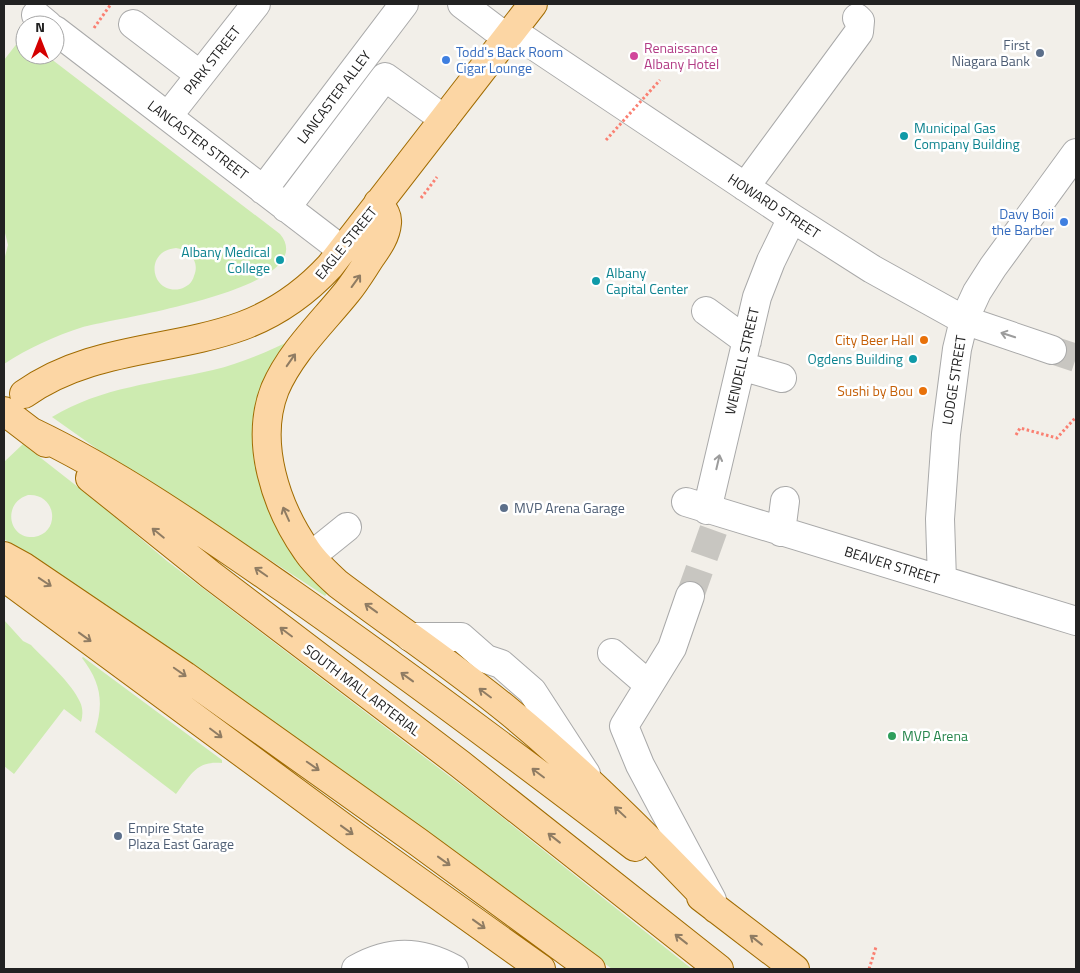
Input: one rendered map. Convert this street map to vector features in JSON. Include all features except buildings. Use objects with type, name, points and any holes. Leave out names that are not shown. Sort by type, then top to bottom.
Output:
[{"type":"main road","name":"EAGLE STREET","points":[[24,394],[50,379],[89,362],[129,351],[221,332],[261,318],[279,309],[309,287],[330,266],[533,4]]},
{"type":"main road","points":[[378,204],[386,212],[387,222],[386,232],[377,250],[349,290],[286,367],[275,390],[269,411],[268,453],[277,492],[295,533],[311,556],[338,584],[510,712],[669,859],[716,909]]},
{"type":"main road","name":"SOUTH MALL ARTERIAL","points":[[4,411],[184,554],[467,770],[719,969]]},
{"type":"main road","points":[[32,432],[60,445],[119,479],[265,576],[465,719],[795,969]]},
{"type":"main road","points":[[4,556],[24,567],[185,676],[418,842],[591,969]]},
{"type":"main road","points":[[4,577],[331,818],[541,969]]},
{"type":"street","name":"PARK STREET","points":[[168,116],[256,4]]},
{"type":"street","name":"LANCASTER ALLEY","points":[[263,190],[404,4]]},
{"type":"street","name":"HOWARD STREET","points":[[462,4],[872,269],[964,320],[1052,350]]},
{"type":"street","points":[[745,187],[859,32],[860,21],[857,18]]},
{"type":"street","points":[[133,24],[200,75]]},
{"type":"street","name":"LANCASTER STREET","points":[[65,37],[342,250]]},
{"type":"street","points":[[286,208],[385,77],[444,119]]},
{"type":"street","name":"LODGE STREET","points":[[942,580],[940,519],[946,434],[957,350],[964,320],[993,267],[1076,153]]},
{"type":"street","name":"WENDELL STREET","points":[[707,511],[757,297],[771,261],[792,218]]},
{"type":"street","points":[[706,311],[744,353],[782,378]]},
{"type":"street","points":[[781,532],[785,501]]},
{"type":"street","name":"BEAVER STREET","points":[[707,511],[1076,621]]},
{"type":"street","points":[[311,556],[347,527]]},
{"type":"street","points":[[690,596],[672,648],[624,726],[640,765],[716,909]]},
{"type":"street","points":[[410,637],[460,629],[486,658],[501,664],[532,691],[596,790]]},
{"type":"street","points":[[612,653],[649,685]]},
{"type":"street","points":[[356,969],[382,957],[393,954],[407,954],[454,969]]},
{"type":"path","points":[[108,10],[111,4]]},
{"type":"path","points":[[606,140],[660,80]]},
{"type":"path","points":[[421,198],[437,177]]},
{"type":"path","points":[[1016,435],[1020,428],[1057,438],[1076,417]]},
{"type":"path","points":[[869,969],[876,947]]},
{"type":"green space","points":[[15,46],[15,65],[59,65],[280,234],[286,253],[272,271],[245,285],[169,309],[83,327],[42,343],[4,364],[4,260],[8,245],[4,229],[4,60]],"holes":[[[176,248],[186,251],[192,257],[196,266],[192,281],[180,289],[170,289],[162,286],[155,272],[155,264],[159,257],[166,251]]]},
{"type":"green space","points":[[296,338],[258,432],[330,590],[325,596],[141,480],[52,417],[71,407],[110,392],[234,364]]},
{"type":"green space","points":[[23,444],[101,505],[167,561],[478,798],[692,969],[612,969],[165,646],[4,539],[4,462]],"holes":[[[28,495],[38,496],[50,506],[52,521],[49,528],[43,534],[34,537],[25,536],[14,527],[12,520],[14,505]]]},
{"type":"green space","points":[[4,620],[71,687],[81,704],[82,712],[81,722],[64,709],[14,774],[4,766]]},
{"type":"green space","points":[[83,657],[222,760],[222,763],[206,764],[194,771],[176,794],[95,732],[100,702],[99,693],[97,684]]},
{"type":"tunnel","points":[[1052,350],[1076,358]]},
{"type":"tunnel","points":[[690,596],[717,520]]},
{"type":"place","name":"First Niagara Bank","points":[[1040,53]]},
{"type":"place","name":"Renaissance Albany Hotel","points":[[634,56]]},
{"type":"place","name":"Todd's Back Room Cigar Lounge","points":[[446,60]]},
{"type":"place","name":"Municipal Gas Company Building","points":[[904,136]]},
{"type":"place","name":"Davy Boii the Barber","points":[[1064,222]]},
{"type":"place","name":"Albany Medical College","points":[[280,260]]},
{"type":"place","name":"Albany Capital Center","points":[[596,281]]},
{"type":"place","name":"City Beer Hall","points":[[924,340]]},
{"type":"place","name":"Ogdens Building","points":[[913,359]]},
{"type":"place","name":"Sushi by Bou","points":[[923,391]]},
{"type":"place","name":"MVP Arena Garage","points":[[504,508]]},
{"type":"place","name":"MVP Arena","points":[[892,736]]},
{"type":"place","name":"Empire State Plaza East Garage","points":[[118,836]]}]
